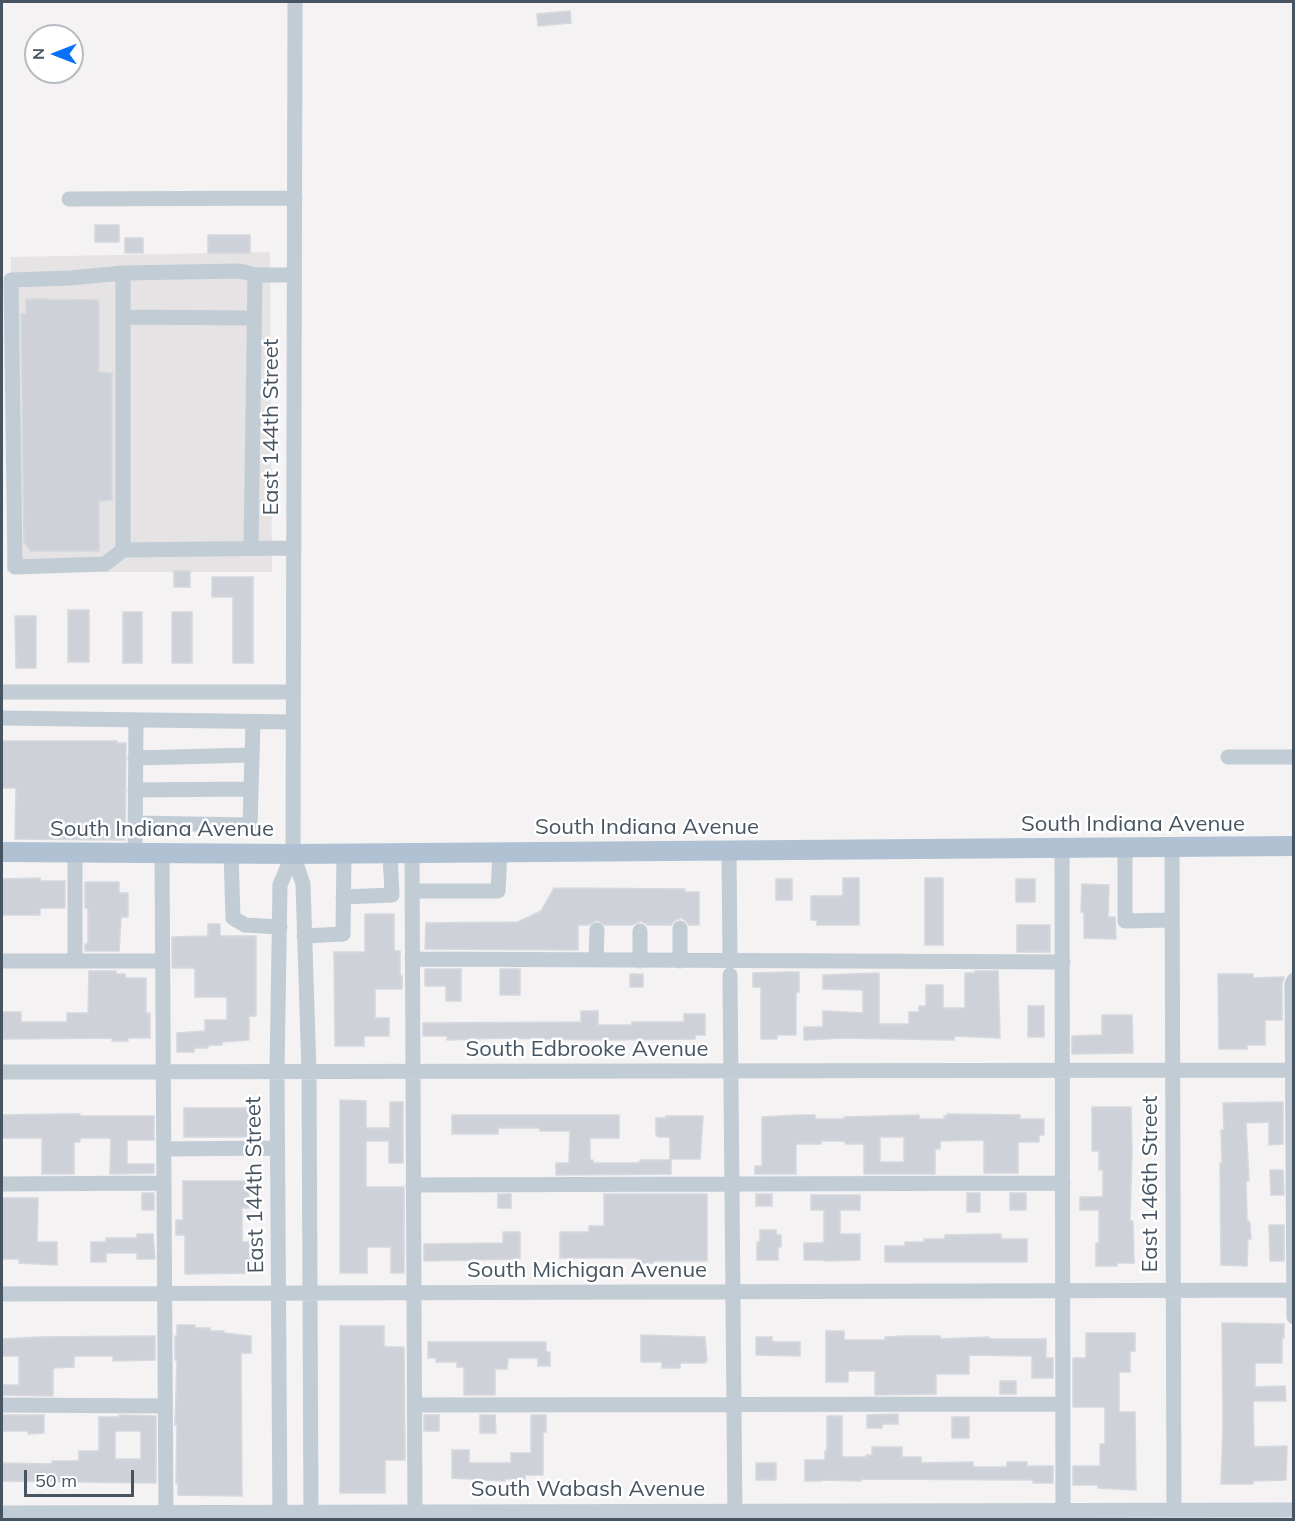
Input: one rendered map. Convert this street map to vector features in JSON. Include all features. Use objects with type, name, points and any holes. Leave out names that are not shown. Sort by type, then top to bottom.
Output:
[{"type":"main road","name":"South Indiana Avenue","points":[[2,852],[293,854],[1293,846]]},
{"type":"street","name":"East 144th Street","points":[[295,2],[293,854],[303,884],[309,1072],[311,1516]]},
{"type":"street","points":[[69,199],[295,198]]},
{"type":"street","points":[[294,275],[255,275],[240,271],[123,273],[11,280],[15,567],[105,564],[123,550],[294,548]]},
{"type":"street","points":[[123,273],[123,550]]},
{"type":"street","points":[[251,548],[255,275]]},
{"type":"street","points":[[123,317],[255,318]]},
{"type":"street","points":[[3,692],[293,692]]},
{"type":"street","points":[[2,718],[293,722]]},
{"type":"street","points":[[135,853],[136,720]]},
{"type":"street","points":[[135,823],[250,825],[253,722]]},
{"type":"street","points":[[135,758],[252,755]]},
{"type":"street","points":[[1228,757],[1293,757]]},
{"type":"street","points":[[135,790],[251,789]]},
{"type":"street","name":"East 146th Street","points":[[1172,847],[1174,1515]]},
{"type":"street","points":[[1062,848],[1063,1515]]},
{"type":"street","points":[[1125,848],[1125,921],[1172,920]]},
{"type":"street","points":[[729,850],[735,1515]]},
{"type":"street","points":[[412,891],[498,891],[500,852]]},
{"type":"street","points":[[75,853],[75,962]]},
{"type":"street","points":[[162,853],[166,1516]]},
{"type":"street","points":[[231,853],[233,918],[245,925],[280,927]]},
{"type":"street","points":[[304,936],[343,934],[344,853]]},
{"type":"street","points":[[343,897],[392,895],[390,853]]},
{"type":"street","points":[[412,853],[415,1516]]},
{"type":"street","name":"East 144th Street","points":[[280,1516],[277,1148],[279,885],[293,854]]},
{"type":"street","points":[[680,928],[680,961]]},
{"type":"street","points":[[596,960],[597,930]]},
{"type":"street","points":[[640,931],[640,961]]},
{"type":"street","points":[[412,959],[680,961],[730,968],[1063,962]]},
{"type":"street","points":[[2,961],[162,962]]},
{"type":"street","points":[[1293,980],[1293,1317]]},
{"type":"street","name":"South Edbrooke Avenue","points":[[2,1072],[1293,1070]]},
{"type":"street","points":[[164,1149],[277,1148]]},
{"type":"street","points":[[2,1184],[164,1183]]},
{"type":"street","points":[[413,1185],[1063,1183]]},
{"type":"street","name":"South Michigan Avenue","points":[[2,1294],[1293,1290]]},
{"type":"street","points":[[415,1405],[1063,1404]]},
{"type":"street","points":[[2,1406],[165,1406]]},
{"type":"street","name":"South Wabash Avenue","points":[[2,1513],[166,1516],[1174,1515],[1293,1510]]},
{"type":"shaded area","points":[[270,252],[272,572],[7,572],[11,257]]},
{"type":"building","points":[[570,11],[571,23],[538,26],[537,14]]},
{"type":"building","points":[[95,225],[119,225],[119,242],[95,242]]},
{"type":"building","points":[[208,235],[250,235],[250,253],[208,253]]},
{"type":"building","points":[[125,238],[143,238],[143,253],[125,253]]},
{"type":"building","points":[[26,299],[99,300],[99,372],[112,373],[112,500],[99,501],[99,551],[31,551],[24,542],[21,314],[26,314]]},
{"type":"building","points":[[174,571],[190,571],[190,587],[174,587]]},
{"type":"building","points":[[212,577],[253,577],[253,663],[233,663],[233,597],[212,597]]},
{"type":"building","points":[[68,610],[89,610],[89,662],[68,662]]},
{"type":"building","points":[[123,612],[142,612],[142,663],[123,663]]},
{"type":"building","points":[[172,612],[192,612],[192,663],[172,663]]},
{"type":"building","points":[[15,616],[36,616],[36,668],[16,668]]},
{"type":"building","points":[[2,741],[117,741],[117,743],[126,743],[125,840],[15,839],[16,788],[2,788]]},
{"type":"building","points":[[40,878],[40,881],[65,881],[65,908],[40,908],[40,915],[2,915],[2,879]]},
{"type":"building","points":[[843,878],[859,878],[859,925],[817,925],[817,920],[811,920],[811,896],[843,896]]},
{"type":"building","points":[[925,878],[943,878],[943,945],[925,945]]},
{"type":"building","points":[[776,879],[792,879],[792,900],[776,900]]},
{"type":"building","points":[[1016,879],[1035,879],[1035,902],[1016,902]]},
{"type":"building","points":[[85,882],[119,882],[119,893],[128,893],[128,917],[121,917],[119,951],[85,951],[85,944],[88,944],[88,908],[85,908]]},
{"type":"building","points":[[1082,884],[1109,885],[1108,917],[1115,917],[1116,939],[1084,938],[1084,912],[1081,912]]},
{"type":"building","points":[[554,888],[685,889],[685,892],[699,892],[699,925],[689,925],[681,918],[675,920],[671,925],[648,925],[641,921],[632,925],[605,925],[597,920],[589,925],[578,925],[578,950],[425,949],[426,923],[518,922],[541,911]]},
{"type":"building","points":[[365,914],[394,914],[394,951],[400,951],[402,989],[375,989],[375,1018],[389,1018],[389,1036],[364,1036],[364,1046],[335,1046],[334,952],[365,952]]},
{"type":"building","points":[[208,924],[220,924],[220,936],[256,936],[256,1016],[249,1016],[249,1040],[222,1042],[222,1045],[208,1045],[208,1048],[194,1048],[194,1052],[177,1052],[177,1033],[205,1031],[205,1020],[227,1020],[227,997],[195,997],[195,968],[172,968],[172,937],[208,936]]},
{"type":"building","points":[[1017,925],[1050,925],[1050,952],[1017,952]]},
{"type":"building","points":[[425,969],[461,969],[461,1001],[446,1001],[446,986],[425,986]]},
{"type":"building","points":[[500,969],[520,969],[520,995],[500,995]]},
{"type":"building","points":[[89,971],[116,971],[116,974],[125,974],[126,978],[146,978],[146,1013],[150,1013],[150,1038],[128,1038],[128,1041],[112,1041],[112,1038],[2,1039],[2,1012],[21,1012],[21,1022],[67,1022],[67,1013],[88,1013]]},
{"type":"building","points":[[975,971],[998,971],[1000,1038],[954,1036],[954,1040],[843,1038],[804,1040],[804,1027],[823,1027],[823,1011],[863,1013],[863,990],[823,989],[823,975],[879,973],[879,1024],[909,1024],[909,1012],[919,1012],[919,1006],[926,1006],[926,985],[943,985],[943,1008],[965,1008],[965,973],[975,973]]},
{"type":"building","points":[[799,972],[799,992],[796,992],[796,1035],[777,1035],[777,1039],[761,1039],[761,987],[753,987],[753,973]]},
{"type":"building","points":[[630,974],[643,974],[643,987],[630,987]]},
{"type":"building","points":[[1218,974],[1253,974],[1253,978],[1284,977],[1282,1020],[1265,1020],[1265,1045],[1247,1045],[1247,1049],[1219,1049]]},
{"type":"building","points":[[1028,1006],[1044,1006],[1044,1037],[1028,1037]]},
{"type":"building","points":[[581,1011],[598,1011],[598,1025],[632,1025],[632,1022],[684,1022],[684,1014],[705,1014],[705,1035],[695,1035],[695,1039],[598,1040],[501,1038],[447,1040],[447,1036],[423,1036],[423,1023],[581,1022]]},
{"type":"building","points":[[1102,1015],[1132,1015],[1133,1053],[1072,1054],[1072,1036],[1102,1035]]},
{"type":"building","points":[[340,1100],[366,1101],[366,1128],[390,1128],[390,1102],[403,1102],[403,1163],[389,1163],[389,1141],[366,1141],[366,1187],[404,1187],[404,1273],[391,1273],[391,1247],[367,1247],[367,1273],[340,1273]]},
{"type":"building","points":[[1283,1102],[1283,1144],[1269,1145],[1269,1122],[1246,1123],[1249,1181],[1246,1181],[1247,1221],[1250,1224],[1251,1239],[1248,1239],[1247,1266],[1221,1265],[1220,1163],[1222,1163],[1221,1130],[1224,1130],[1223,1103]]},
{"type":"building","points":[[1092,1107],[1131,1107],[1130,1221],[1133,1221],[1134,1263],[1096,1266],[1099,1210],[1080,1210],[1080,1197],[1103,1197],[1103,1170],[1099,1170],[1099,1151],[1092,1151]]},
{"type":"building","points":[[184,1108],[249,1108],[249,1137],[184,1137]]},
{"type":"building","points":[[80,1114],[80,1116],[154,1116],[154,1140],[127,1140],[127,1164],[154,1164],[154,1173],[110,1174],[111,1138],[80,1138],[80,1142],[74,1142],[74,1174],[42,1174],[42,1138],[2,1138],[2,1115]]},
{"type":"building","points":[[947,1114],[1020,1115],[1020,1119],[1044,1119],[1044,1135],[1039,1135],[1039,1142],[1018,1142],[1018,1173],[984,1173],[984,1140],[940,1141],[940,1149],[935,1149],[935,1174],[864,1174],[864,1144],[821,1141],[821,1144],[796,1144],[796,1174],[755,1174],[755,1166],[762,1166],[762,1117],[815,1115],[815,1119],[844,1119],[844,1117],[919,1115],[919,1119],[944,1119],[944,1116]],"holes":[[[880,1137],[904,1137],[904,1162],[880,1162]]]},
{"type":"building","points":[[452,1115],[619,1115],[619,1138],[590,1138],[590,1160],[593,1160],[593,1163],[640,1163],[640,1160],[671,1160],[671,1174],[556,1175],[556,1163],[569,1163],[570,1131],[498,1128],[498,1134],[452,1134]]},
{"type":"building","points":[[666,1116],[703,1116],[700,1159],[670,1159],[670,1137],[658,1137],[656,1134],[656,1118],[666,1118]]},
{"type":"building","points":[[1270,1170],[1283,1170],[1284,1195],[1271,1195]]},
{"type":"building","points":[[183,1181],[249,1181],[249,1208],[242,1208],[242,1242],[252,1242],[252,1273],[185,1274],[185,1235],[176,1235],[176,1220],[183,1220]]},
{"type":"building","points":[[142,1193],[154,1193],[154,1210],[142,1210]]},
{"type":"building","points":[[967,1193],[980,1193],[980,1212],[967,1212]]},
{"type":"building","points":[[1010,1193],[1026,1193],[1026,1210],[1010,1210]]},
{"type":"building","points":[[498,1194],[511,1194],[511,1208],[498,1208]]},
{"type":"building","points":[[604,1194],[707,1194],[707,1261],[637,1263],[637,1258],[560,1258],[560,1232],[589,1232],[589,1226],[604,1226]]},
{"type":"building","points":[[756,1194],[772,1194],[772,1206],[756,1206]]},
{"type":"building","points":[[811,1195],[860,1195],[860,1210],[840,1210],[840,1234],[860,1234],[860,1260],[804,1260],[804,1243],[824,1243],[824,1210],[811,1210]]},
{"type":"building","points":[[2,1198],[38,1198],[37,1242],[57,1242],[57,1265],[19,1263],[19,1259],[2,1259]]},
{"type":"building","points":[[1269,1225],[1284,1225],[1284,1261],[1270,1261]]},
{"type":"building","points":[[760,1230],[776,1230],[776,1235],[781,1235],[778,1260],[757,1260]]},
{"type":"building","points":[[503,1232],[520,1232],[520,1259],[424,1261],[424,1244],[503,1243]]},
{"type":"building","points":[[137,1234],[153,1234],[155,1259],[137,1259],[137,1253],[106,1253],[106,1262],[91,1262],[91,1242],[106,1242],[106,1238],[137,1238]]},
{"type":"building","points":[[1001,1234],[1001,1239],[1027,1239],[1027,1262],[885,1262],[885,1246],[905,1246],[905,1242],[924,1242],[924,1239],[945,1239],[945,1235]]},
{"type":"building","points":[[1222,1323],[1284,1324],[1282,1363],[1255,1363],[1255,1387],[1285,1386],[1286,1401],[1253,1401],[1254,1447],[1287,1446],[1286,1480],[1253,1481],[1253,1484],[1221,1484]]},
{"type":"building","points":[[177,1325],[195,1325],[195,1328],[210,1328],[210,1331],[251,1336],[251,1353],[241,1353],[242,1496],[178,1495],[178,1483],[176,1483],[177,1425],[175,1425]]},
{"type":"building","points":[[340,1326],[384,1326],[384,1347],[404,1347],[405,1460],[385,1460],[385,1493],[340,1493]]},
{"type":"building","points":[[826,1331],[844,1331],[844,1340],[885,1340],[885,1337],[905,1336],[940,1336],[940,1339],[989,1337],[989,1339],[1046,1339],[1046,1358],[1053,1358],[1053,1378],[1032,1378],[1032,1356],[969,1355],[969,1374],[936,1374],[936,1394],[875,1395],[875,1371],[848,1371],[848,1382],[826,1382]]},
{"type":"building","points":[[1086,1333],[1135,1333],[1135,1351],[1130,1351],[1130,1372],[1119,1372],[1119,1412],[1135,1412],[1136,1490],[1098,1488],[1098,1485],[1073,1485],[1073,1466],[1100,1466],[1100,1444],[1105,1444],[1105,1407],[1073,1407],[1073,1358],[1086,1358]]},
{"type":"building","points":[[641,1335],[705,1337],[707,1361],[705,1363],[680,1363],[680,1368],[662,1368],[662,1362],[641,1362]]},
{"type":"building","points":[[155,1336],[155,1360],[113,1361],[113,1356],[74,1356],[74,1367],[53,1368],[53,1396],[2,1395],[2,1385],[19,1385],[19,1356],[2,1356],[2,1339]]},
{"type":"building","points":[[756,1337],[772,1337],[772,1341],[776,1342],[800,1342],[800,1356],[756,1355]]},
{"type":"building","points":[[428,1342],[546,1342],[546,1352],[550,1352],[550,1366],[538,1366],[538,1358],[508,1358],[507,1369],[495,1369],[495,1395],[464,1395],[464,1367],[457,1367],[457,1362],[436,1362],[436,1358],[428,1358]]},
{"type":"building","points":[[1000,1381],[1016,1381],[1016,1394],[1000,1394]]},
{"type":"building","points":[[898,1414],[898,1424],[882,1424],[882,1428],[867,1428],[867,1415]]},
{"type":"building","points":[[2,1415],[44,1415],[44,1433],[2,1431]]},
{"type":"building","points":[[119,1415],[156,1416],[156,1483],[2,1481],[2,1463],[52,1464],[52,1461],[79,1461],[79,1451],[99,1451],[99,1417],[119,1417]],"holes":[[[115,1431],[141,1431],[141,1459],[115,1459]]]},
{"type":"building","points":[[424,1415],[439,1415],[439,1431],[424,1431]]},
{"type":"building","points":[[480,1415],[495,1415],[496,1433],[480,1433]]},
{"type":"building","points":[[531,1415],[546,1415],[546,1432],[543,1432],[543,1475],[525,1475],[525,1479],[505,1479],[505,1481],[452,1478],[452,1450],[469,1450],[469,1463],[511,1463],[511,1453],[531,1453]]},
{"type":"building","points":[[827,1416],[842,1416],[842,1457],[872,1455],[872,1447],[902,1447],[902,1457],[921,1457],[921,1463],[973,1462],[973,1467],[1007,1467],[1007,1462],[1027,1462],[1027,1466],[1053,1466],[1053,1483],[1033,1483],[1033,1480],[805,1481],[805,1460],[825,1460]]},
{"type":"building","points":[[952,1417],[969,1417],[969,1438],[952,1438]]},
{"type":"building","points":[[756,1463],[776,1463],[776,1480],[756,1480]]}]
